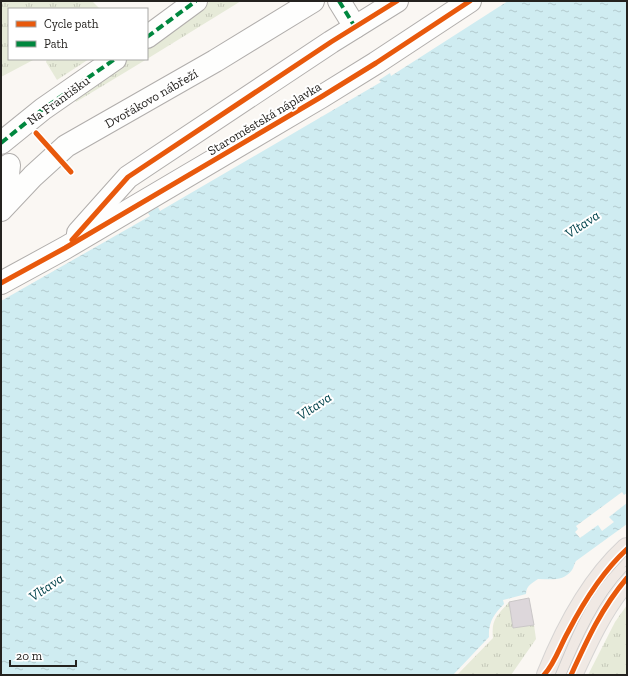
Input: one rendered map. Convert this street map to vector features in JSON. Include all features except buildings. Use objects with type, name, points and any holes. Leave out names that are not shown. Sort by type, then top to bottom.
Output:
[{"type":"main road","points":[[547,673],[594,586],[607,569],[627,548]]},
{"type":"main road","points":[[571,675],[603,611],[627,578]]},
{"type":"street","points":[[148,36],[196,1]]},
{"type":"street","name":"Dvořákovo nábřeží","points":[[3,208],[33,176],[66,146],[209,64],[312,1]]},
{"type":"street","points":[[339,1],[355,27]]},
{"type":"street","name":"Staroměstská náplavka","points":[[65,248],[128,177],[355,27],[397,1]]},
{"type":"street","name":"Staroměstská náplavka","points":[[1,283],[65,248],[321,97],[376,63],[470,1]]},
{"type":"street","name":"Na Františku","points":[[1,143],[43,109],[114,60]]},
{"type":"street","points":[[3,208],[4,164],[33,176]]},
{"type":"green space","points":[[1,1],[92,1],[99,8],[8,8],[8,60],[33,60],[1,77]]},
{"type":"green space","points":[[210,1],[241,1],[148,58],[148,46],[192,16]]},
{"type":"green space","points":[[47,60],[87,60],[57,80],[46,62]]},
{"type":"green space","points":[[128,60],[145,60],[76,102],[74,97]]},
{"type":"green space","points":[[509,602],[513,628],[534,625],[536,639],[511,675],[457,675],[493,638],[494,622]]},
{"type":"green space","points":[[627,605],[627,675],[588,675],[615,622]]},
{"type":"water","name":"Vltava","points":[[508,1],[627,1],[627,524],[576,561],[572,570],[565,576],[556,579],[538,579],[528,587],[526,594],[503,600],[504,604],[497,611],[491,623],[489,637],[453,675],[1,675],[1,301],[150,216],[148,213],[158,207],[160,211],[381,82],[379,80],[390,73],[391,76]]},
{"type":"pier","points":[[622,492],[624,495],[627,493],[627,503],[609,517],[614,522],[602,531],[598,525],[580,538],[575,532],[578,529],[576,526]]},
{"type":"tram line","points":[[555,675],[583,612],[602,583],[627,555]]},
{"type":"tram line","points":[[566,675],[585,633],[600,606],[608,593],[627,570]]},
{"type":"marked path","points":[[148,36],[196,1]]},
{"type":"marked path","points":[[339,1],[355,27]]},
{"type":"marked path","points":[[1,143],[43,109],[114,60]]},
{"type":"cycle path","points":[[72,240],[128,177],[331,42],[397,1]]},
{"type":"cycle path","points":[[1,283],[65,248],[321,97],[376,63],[470,1]]},
{"type":"cycle path","points":[[36,133],[71,172]]},
{"type":"cycle path","points":[[544,675],[551,665],[587,598],[609,567],[627,549]]},
{"type":"cycle path","points":[[571,675],[603,612],[610,600],[627,578]]}]
